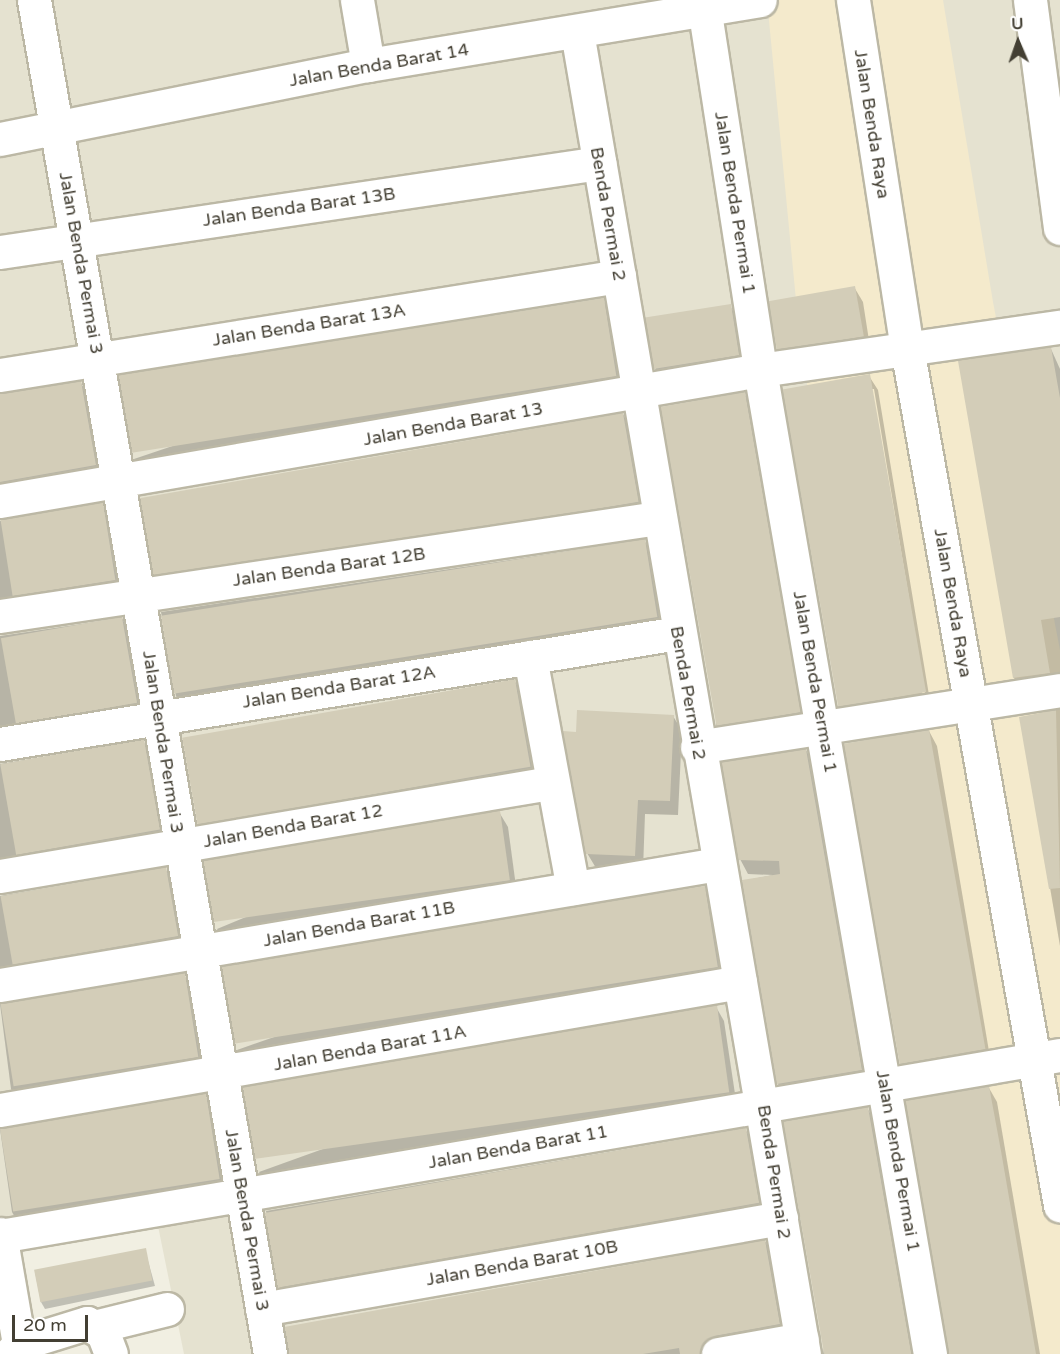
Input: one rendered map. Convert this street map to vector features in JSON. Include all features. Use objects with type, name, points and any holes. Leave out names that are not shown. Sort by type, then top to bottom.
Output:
[{"type":"street","name":"Jalan Benda Permai 3","points":[[34,0],[270,1354]]},
{"type":"street","points":[[357,0],[368,65]]},
{"type":"street","name":"Jalan Benda Barat 14","points":[[0,139],[368,65],[577,32],[704,5],[760,0]]},
{"type":"street","name":"Jalan Benda Raya","points":[[853,0],[907,348],[970,701],[1048,1057],[1060,1205]]},
{"type":"street","points":[[1030,0],[1051,80],[1059,213]]},
{"type":"street","name":"Jalan Benda Permai 1","points":[[704,5],[760,370],[930,1354]]},
{"type":"street","name":"Benda Permai 2","points":[[577,32],[619,276],[657,518],[763,1105],[803,1346]]},
{"type":"street","name":"Jalan Benda Barat 13B","points":[[0,252],[599,163]]},
{"type":"street","name":"Jalan Benda Barat 13A","points":[[0,375],[619,276]]},
{"type":"street","name":"Jalan Benda Barat 13","points":[[0,501],[760,370],[1060,327]]},
{"type":"street","name":"Jalan Benda Barat 12B","points":[[0,616],[657,518]]},
{"type":"street","name":"Jalan Benda Barat 12A","points":[[0,744],[158,715],[678,633]]},
{"type":"street","points":[[530,657],[550,783],[573,888]]},
{"type":"street","points":[[697,747],[822,723],[1060,690]]},
{"type":"street","name":"Jalan Benda Barat 12","points":[[0,876],[550,783]]},
{"type":"street","name":"Jalan Benda Barat 11B","points":[[0,985],[718,864]]},
{"type":"street","name":"Jalan Benda Barat 11A","points":[[0,1110],[222,1074],[740,982]]},
{"type":"street","name":"Jalan Benda Barat 11","points":[[1,1250],[243,1194],[1048,1057]]},
{"type":"street","name":"Jalan Benda Barat 10B","points":[[262,1309],[782,1218]]},
{"type":"street","points":[[1,1250],[14,1349],[75,1323],[105,1340],[166,1309]]},
{"type":"street","points":[[718,1354],[803,1346]]},
{"type":"shaded area","points":[[0,0],[1060,0],[1060,1354],[184,1354],[158,1226],[0,1247]]},
{"type":"shaded area","points":[[767,0],[943,0],[993,302],[1060,650],[1060,1354],[980,1354],[869,709],[801,352]]},
{"type":"building","points":[[855,286],[864,336],[777,352],[768,301]]},
{"type":"building","points":[[604,298],[616,376],[130,453],[118,375]]},
{"type":"building","points":[[731,304],[739,355],[653,369],[645,318]]},
{"type":"building","points":[[1051,347],[1060,398],[1060,617],[1041,620],[1050,673],[1013,678],[958,361]]},
{"type":"building","points":[[870,374],[926,692],[838,708],[782,389]]},
{"type":"building","points":[[81,381],[96,465],[0,482],[0,394]]},
{"type":"building","points":[[745,392],[801,712],[717,727],[660,407]]},
{"type":"building","points":[[623,413],[639,502],[155,587],[139,498]]},
{"type":"building","points":[[103,502],[115,580],[13,596],[0,518]]},
{"type":"building","points":[[645,539],[657,617],[173,694],[161,616]]},
{"type":"building","points":[[122,617],[137,703],[16,724],[1,638]]},
{"type":"building","points":[[515,679],[530,767],[198,825],[182,738]]},
{"type":"building","points":[[577,710],[674,715],[670,801],[638,800],[635,856],[586,854],[563,731],[576,732]]},
{"type":"building","points":[[1056,710],[1060,888],[1049,889],[1019,717]]},
{"type":"building","points":[[929,729],[985,1049],[900,1064],[843,744]]},
{"type":"building","points":[[144,739],[160,830],[16,855],[0,764]]},
{"type":"building","points":[[806,749],[862,1070],[777,1084],[742,880],[780,874],[779,861],[738,860],[721,762]]},
{"type":"building","points":[[500,810],[510,880],[212,922],[202,852]]},
{"type":"building","points":[[166,867],[178,936],[13,965],[1,896]]},
{"type":"building","points":[[705,886],[718,967],[234,1044],[221,963]]},
{"type":"building","points":[[185,973],[198,1057],[14,1086],[0,1002]]},
{"type":"building","points":[[717,1005],[729,1092],[253,1159],[241,1072]]},
{"type":"building","points":[[989,1086],[1036,1354],[948,1354],[905,1100]]},
{"type":"building","points":[[206,1093],[220,1179],[13,1212],[0,1126]]},
{"type":"building","points":[[868,1107],[912,1354],[824,1354],[783,1122]]},
{"type":"building","points":[[746,1128],[759,1203],[278,1288],[264,1213]]},
{"type":"building","points":[[765,1240],[780,1324],[714,1336],[700,1354],[680,1354],[679,1348],[643,1354],[288,1354],[284,1327]]},
{"type":"building","points":[[146,1248],[152,1280],[40,1302],[34,1270]]}]
